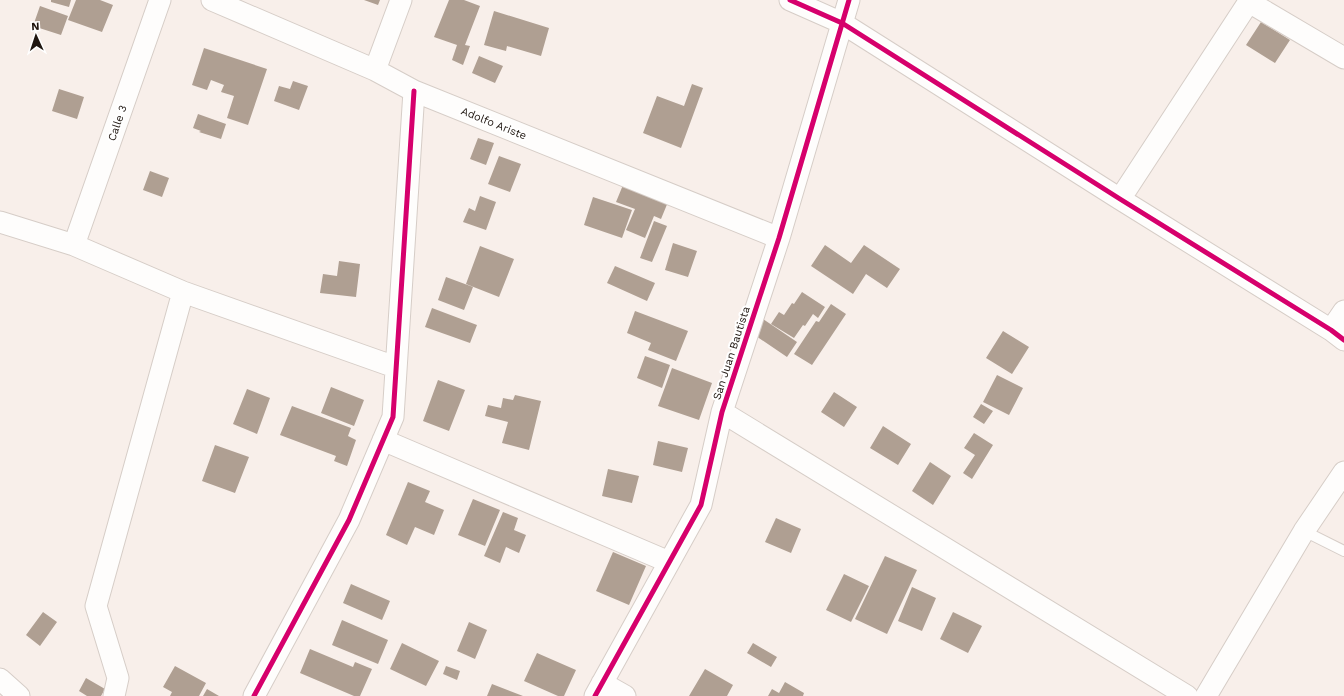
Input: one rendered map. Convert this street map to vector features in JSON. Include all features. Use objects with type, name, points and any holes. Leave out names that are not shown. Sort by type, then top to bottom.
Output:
[{"type":"street","name":"Calle 3","points":[[74,245],[160,0]]},
{"type":"street","name":"Adolfo Ariste","points":[[212,0],[375,70],[414,91],[779,238]]},
{"type":"street","points":[[375,70],[401,0]]},
{"type":"street","points":[[790,0],[842,23],[1338,335],[1344,311]]},
{"type":"street","name":"San Juan Bautista","points":[[598,689],[701,505],[722,412],[779,238],[849,0]]},
{"type":"street","points":[[1120,199],[1250,1],[1344,58]]},
{"type":"street","points":[[254,696],[349,520],[393,417],[395,367],[414,91]]},
{"type":"street","points":[[0,222],[74,245],[183,292],[395,367]]},
{"type":"street","points":[[114,696],[118,678],[96,606],[183,292]]},
{"type":"street","points":[[722,412],[1187,696]]},
{"type":"street","points":[[383,440],[669,562]]},
{"type":"street","points":[[1206,696],[1304,531],[1344,472]]},
{"type":"street","points":[[0,679],[19,696]]},
{"type":"street","points":[[598,689],[625,696]]},
{"type":"lane","points":[[1304,531],[1344,551]]},
{"type":"building","points":[[51,0],[71,0],[69,7],[51,2]]},
{"type":"building","points":[[76,0],[100,0],[113,5],[102,32],[68,20]]},
{"type":"building","points":[[364,0],[380,0],[378,5]]},
{"type":"building","points":[[449,0],[464,0],[480,6],[465,45],[470,46],[463,65],[452,60],[457,45],[434,37]]},
{"type":"building","points":[[40,6],[68,16],[61,35],[33,26]]},
{"type":"building","points":[[494,11],[549,28],[541,56],[507,46],[506,51],[484,45]]},
{"type":"building","points":[[1261,22],[1290,40],[1275,63],[1246,45]]},
{"type":"building","points":[[204,48],[267,69],[248,125],[227,118],[234,96],[221,92],[224,85],[211,80],[207,90],[192,85]]},
{"type":"building","points":[[479,56],[503,66],[495,83],[472,73]]},
{"type":"building","points":[[293,81],[308,86],[299,110],[274,101],[279,86],[290,89]]},
{"type":"building","points":[[692,84],[703,88],[681,148],[643,133],[657,96],[684,106]]},
{"type":"building","points":[[59,89],[84,97],[77,119],[52,111]]},
{"type":"building","points":[[198,114],[226,124],[221,139],[199,132],[201,131],[193,128]]},
{"type":"building","points":[[478,138],[494,143],[486,165],[470,159]]},
{"type":"building","points":[[499,156],[521,164],[510,192],[488,184]]},
{"type":"building","points":[[150,171],[169,178],[162,197],[143,190]]},
{"type":"building","points":[[623,185],[668,202],[661,219],[654,216],[645,238],[626,230],[635,209],[616,202]]},
{"type":"building","points":[[480,196],[496,202],[486,230],[463,222],[469,208],[475,211]]},
{"type":"building","points":[[593,197],[632,210],[622,238],[584,225]]},
{"type":"building","points":[[654,221],[667,226],[652,262],[640,258]]},
{"type":"building","points":[[673,243],[697,251],[688,277],[665,270]]},
{"type":"building","points":[[825,245],[851,263],[864,245],[900,269],[887,288],[866,274],[853,294],[811,266]]},
{"type":"building","points":[[480,246],[514,259],[499,297],[466,284]]},
{"type":"building","points":[[339,261],[360,264],[356,297],[320,293],[323,274],[337,276]]},
{"type":"building","points":[[615,266],[655,283],[647,301],[607,283]]},
{"type":"building","points":[[446,277],[473,287],[464,310],[438,300]]},
{"type":"building","points":[[802,292],[825,307],[818,318],[813,314],[794,338],[771,324],[779,312],[784,315]]},
{"type":"building","points":[[831,304],[846,314],[812,365],[794,354],[816,321],[819,322]]},
{"type":"building","points":[[432,308],[477,325],[470,343],[425,327]]},
{"type":"building","points":[[635,311],[688,331],[676,361],[648,350],[651,343],[627,333]]},
{"type":"building","points":[[763,319],[797,342],[787,357],[753,334]]},
{"type":"building","points":[[1003,331],[1029,347],[1012,374],[986,358]]},
{"type":"building","points":[[645,356],[670,365],[662,388],[637,378]]},
{"type":"building","points":[[672,368],[712,383],[699,420],[658,406]]},
{"type":"building","points":[[997,375],[1023,388],[1009,415],[983,402]]},
{"type":"building","points":[[438,380],[465,390],[449,431],[423,421]]},
{"type":"building","points":[[331,387],[364,400],[354,426],[321,413]]},
{"type":"building","points":[[247,389],[270,398],[257,434],[233,424]]},
{"type":"building","points":[[834,392],[857,407],[844,427],[821,412]]},
{"type":"building","points":[[515,395],[541,401],[529,450],[502,443],[508,422],[485,416],[488,405],[501,408],[503,398],[513,400]]},
{"type":"building","points":[[981,404],[993,411],[984,424],[973,417]]},
{"type":"building","points":[[292,406],[351,428],[348,436],[356,440],[347,466],[334,461],[336,456],[280,435]]},
{"type":"building","points":[[883,426],[911,444],[898,465],[870,448]]},
{"type":"building","points":[[974,433],[993,445],[972,479],[963,473],[975,455],[964,448]]},
{"type":"building","points":[[658,441],[688,448],[682,472],[653,465]]},
{"type":"building","points":[[215,445],[249,457],[235,493],[202,481]]},
{"type":"building","points":[[930,462],[951,476],[933,505],[912,491]]},
{"type":"building","points":[[608,469],[639,476],[632,503],[602,496]]},
{"type":"building","points":[[408,482],[430,491],[425,502],[444,510],[434,535],[415,527],[407,545],[386,535]]},
{"type":"building","points":[[473,499],[500,510],[485,546],[458,535]]},
{"type":"building","points":[[503,512],[518,518],[514,530],[526,535],[519,553],[506,547],[500,563],[484,556]]},
{"type":"building","points":[[776,518],[801,529],[791,553],[765,542]]},
{"type":"building","points":[[613,552],[646,566],[629,605],[596,591]]},
{"type":"building","points":[[885,556],[917,570],[887,634],[855,619]]},
{"type":"building","points":[[844,574],[869,586],[851,622],[826,610]]},
{"type":"building","points":[[351,584],[390,601],[382,620],[343,603]]},
{"type":"building","points":[[912,587],[936,598],[922,631],[898,621]]},
{"type":"building","points":[[43,612],[57,622],[40,646],[26,635]]},
{"type":"building","points":[[953,612],[982,626],[968,653],[940,639]]},
{"type":"building","points":[[342,620],[388,640],[378,664],[332,645]]},
{"type":"building","points":[[469,622],[487,630],[475,659],[457,651]]},
{"type":"building","points":[[402,643],[439,661],[426,686],[390,669]]},
{"type":"building","points":[[753,643],[777,657],[771,667],[747,653]]},
{"type":"building","points":[[310,649],[353,667],[355,662],[372,669],[360,696],[354,696],[300,673]]},
{"type":"building","points":[[537,653],[576,670],[564,696],[558,696],[524,681]]},
{"type":"building","points":[[175,666],[206,683],[199,696],[170,696],[172,692],[163,687]]},
{"type":"building","points":[[446,666],[460,671],[457,680],[443,674]]},
{"type":"building","points":[[705,669],[733,685],[727,696],[689,696]]},
{"type":"building","points":[[86,678],[105,689],[101,696],[87,696],[79,691]]},
{"type":"building","points":[[785,682],[804,693],[803,696],[768,696],[772,689],[779,693]]},
{"type":"building","points":[[492,684],[523,696],[487,696]]},
{"type":"building","points":[[207,689],[219,696],[203,696]]},
{"type":"cycle path","points":[[790,0],[842,23],[1120,199],[1331,330],[1344,340]]},
{"type":"cycle path","points":[[595,696],[701,505],[722,412],[779,238],[849,0]]},
{"type":"cycle path","points":[[254,696],[349,520],[393,417],[414,91]]}]
